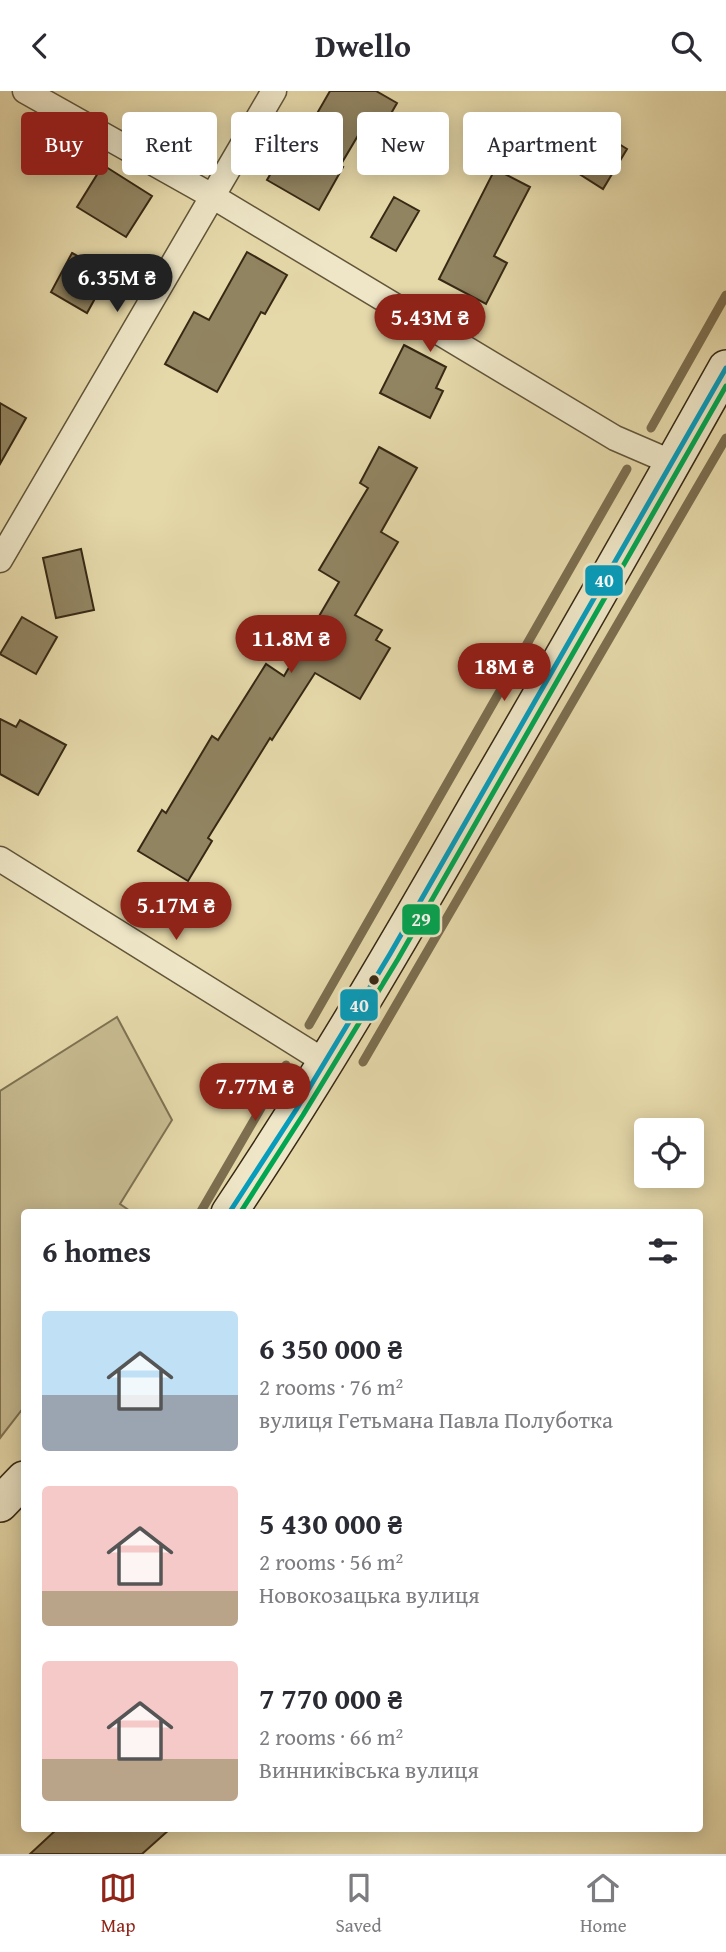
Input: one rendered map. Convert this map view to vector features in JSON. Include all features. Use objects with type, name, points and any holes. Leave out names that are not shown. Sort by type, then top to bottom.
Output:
[{"type":"main road","points":[[232,1209],[327,1063],[726,368]]},
{"type":"main road","points":[[0,1504],[21,1482]]},
{"type":"street","points":[[25,91],[212,196],[615,438],[673,463]]},
{"type":"street","points":[[0,560],[274,91]]},
{"type":"street","points":[[0,859],[327,1063]]},
{"type":"shaded area","points":[[117,1017],[172,1120],[120,1204],[127,1209],[21,1209],[21,1411],[0,1438],[0,1091]]},
{"type":"building","points":[[330,91],[376,91],[397,103],[392,112],[357,112],[357,137],[343,161],[343,112],[318,112]]},
{"type":"building","points":[[621,145],[627,149],[621,159]]},
{"type":"building","points":[[108,168],[152,196],[126,237],[77,207],[97,175],[108,175]]},
{"type":"building","points":[[270,175],[339,175],[319,210],[267,180]]},
{"type":"building","points":[[492,175],[507,175],[530,187],[494,256],[507,263],[486,304],[439,279]]},
{"type":"building","points":[[581,175],[611,175],[603,189]]},
{"type":"building","points":[[394,197],[419,211],[396,251],[371,237]]},
{"type":"building","points":[[247,252],[287,275],[265,314],[261,312],[217,392],[165,364],[194,312],[209,320]]},
{"type":"building","points":[[72,253],[109,273],[87,313],[51,292]]},
{"type":"building","points":[[404,345],[446,367],[436,388],[443,391],[430,418],[380,393]]},
{"type":"building","points":[[0,403],[26,418],[0,464]]},
{"type":"building","points":[[379,447],[417,468],[381,532],[398,542],[355,615],[382,630],[376,640],[390,648],[360,699],[315,673],[272,740],[270,738],[208,838],[212,841],[188,881],[138,851],[162,810],[166,813],[212,736],[218,740],[266,664],[284,676],[339,582],[319,570],[368,488],[360,483]]},
{"type":"building","points":[[81,549],[94,610],[56,618],[43,558]]},
{"type":"building","points":[[22,617],[57,637],[36,674],[0,654]]},
{"type":"building","points":[[0,719],[16,727],[20,720],[66,745],[38,795],[0,774]]},
{"type":"building","points":[[54,1832],[167,1832],[142,1854],[30,1854]]},
{"type":"waterway","points":[[651,428],[726,295]]},
{"type":"waterway","points":[[363,1062],[726,438]]},
{"type":"waterway","points":[[309,1025],[627,469]]},
{"type":"waterway","points":[[202,1209],[286,1065]]},
{"type":"transit line","name":"40","points":[[232,1209],[296,1110],[390,954],[726,368]]},
{"type":"transit line","name":"29","points":[[243,1209],[398,959],[726,386]]}]
